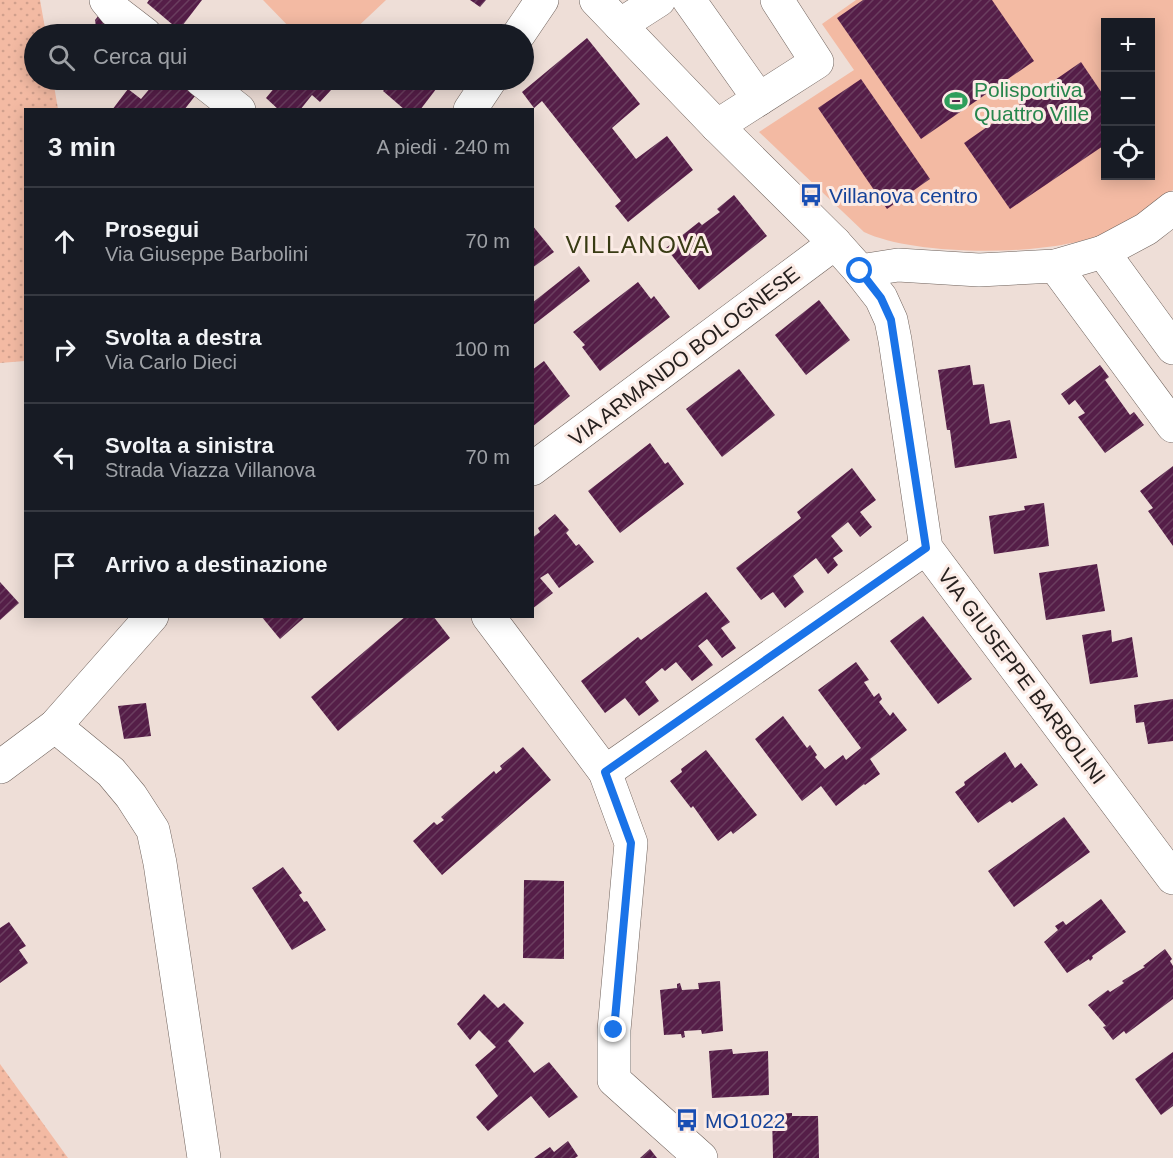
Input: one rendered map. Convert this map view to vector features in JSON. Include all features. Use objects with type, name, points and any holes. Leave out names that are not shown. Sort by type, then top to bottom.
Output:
[{"type":"street","points":[[106,0],[132,24]]},
{"type":"street","points":[[526,24],[542,0]]},
{"type":"street","name":"VIA GIUSEPPE BARBOLINI","points":[[596,0],[717,126],[835,243],[881,298],[891,320],[926,548],[1173,878]]},
{"type":"street","points":[[620,25],[660,0]]},
{"type":"street","points":[[689,0],[759,99]]},
{"type":"street","points":[[717,126],[817,62],[777,0]]},
{"type":"street","points":[[214,90],[236,108]]},
{"type":"street","points":[[471,108],[483,90]]},
{"type":"street","points":[[860,271],[898,265],[980,270],[1055,266],[1103,252],[1146,229],[1173,208]]},
{"type":"street","name":"VIA ARMANDO BOLOGNESE","points":[[534,468],[835,243]]},
{"type":"street","points":[[1103,252],[1173,348]]},
{"type":"street","points":[[1055,266],[1173,426]]},
{"type":"street","points":[[605,772],[926,548]]},
{"type":"street","points":[[0,767],[55,726],[150,618]]},
{"type":"street","points":[[490,618],[605,772],[631,843],[614,1030],[614,1080],[701,1158]]},
{"type":"street","points":[[55,726],[111,772],[131,796],[153,830],[160,863],[204,1158]]},
{"type":"shaded area","points":[[0,0],[40,0],[44,24],[24,24],[24,90],[55,90],[58,108],[24,108],[24,361],[0,363]]},
{"type":"shaded area","points":[[263,0],[386,0],[361,24],[286,24]]},
{"type":"shaded area","name":"Polisportiva Quattro Ville","points":[[856,0],[1173,0],[1173,190],[1142,213],[1116,228],[1084,240],[1054,246],[1021,250],[950,250],[887,240],[864,232],[759,132],[854,70],[822,24]]},
{"type":"shaded area","points":[[0,1064],[68,1158],[0,1158]]},
{"type":"building","points":[[149,0],[202,0],[184,24],[172,24],[147,3]]},
{"type":"building","points":[[470,0],[486,0],[480,7]]},
{"type":"building","points":[[863,0],[992,0],[1034,61],[921,139],[837,18]]},
{"type":"building","points":[[99,15],[114,24],[96,24],[95,20]]},
{"type":"building","points":[[587,38],[640,104],[612,128],[636,159],[667,136],[693,170],[628,222],[615,206],[621,201],[542,101],[534,108],[522,92],[534,90],[534,82]]},
{"type":"building","points":[[1081,62],[1101,92],[1101,147],[1010,209],[964,143]]},
{"type":"building","points":[[861,79],[930,179],[887,209],[818,108]]},
{"type":"building","points":[[127,90],[141,99],[149,90],[188,90],[195,96],[186,108],[114,108]]},
{"type":"building","points":[[273,90],[331,90],[320,102],[312,95],[302,108],[277,108],[266,98]]},
{"type":"building","points":[[435,90],[422,108],[403,108],[383,91]]},
{"type":"building","points":[[734,195],[767,236],[699,290],[666,248],[699,222],[702,225],[720,212],[717,209]]},
{"type":"building","points":[[534,227],[554,252],[534,267]]},
{"type":"building","points":[[579,266],[590,281],[534,324],[534,301]]},
{"type":"building","points":[[638,282],[651,299],[654,296],[670,317],[600,371],[582,347],[585,345],[573,332]]},
{"type":"building","points":[[819,300],[850,340],[806,375],[775,335]]},
{"type":"building","points":[[544,361],[570,396],[534,425],[534,368]]},
{"type":"building","points":[[970,365],[973,385],[984,384],[990,424],[1010,420],[1017,458],[955,468],[938,370]]},
{"type":"building","points":[[1100,365],[1109,377],[1105,380],[1130,415],[1134,412],[1144,425],[1105,453],[1078,417],[1085,413],[1075,400],[1069,405],[1061,394]]},
{"type":"building","points":[[739,369],[775,415],[722,457],[686,409]]},
{"type":"building","points":[[650,443],[665,464],[668,462],[684,484],[620,533],[588,491]]},
{"type":"building","points":[[1173,466],[1173,546],[1148,511],[1153,508],[1140,491]]},
{"type":"building","points":[[852,468],[876,500],[860,512],[872,527],[860,537],[848,522],[831,536],[843,551],[833,558],[838,565],[828,574],[816,558],[793,576],[804,592],[785,608],[773,592],[761,600],[736,568],[801,518],[797,512]]},
{"type":"building","points":[[1044,503],[1049,546],[994,554],[989,516],[1025,510],[1024,506]]},
{"type":"building","points":[[555,514],[569,530],[566,533],[576,546],[579,544],[594,562],[559,588],[548,573],[540,578],[553,593],[534,607],[534,536],[540,532],[538,528]]},
{"type":"building","points":[[1097,564],[1105,611],[1046,620],[1039,573]]},
{"type":"building","points":[[0,582],[19,603],[0,620]]},
{"type":"building","points":[[706,592],[730,622],[721,628],[736,648],[722,658],[707,639],[698,646],[713,665],[692,681],[676,662],[665,671],[662,668],[645,682],[659,701],[639,716],[625,698],[605,713],[581,681],[638,637],[641,640]]},
{"type":"building","points":[[923,616],[972,679],[938,704],[890,641]]},
{"type":"building","points":[[263,618],[304,618],[280,639]]},
{"type":"building","points":[[404,618],[435,618],[450,638],[338,731],[311,697]]},
{"type":"building","points":[[1111,630],[1112,642],[1132,637],[1138,677],[1090,684],[1082,635]]},
{"type":"building","points":[[856,662],[869,680],[864,682],[874,697],[879,693],[882,699],[879,702],[890,716],[893,712],[907,730],[870,759],[880,774],[836,806],[821,786],[802,801],[755,739],[783,716],[807,748],[810,745],[817,755],[815,757],[825,769],[843,755],[846,760],[861,748],[818,690]]},
{"type":"building","points":[[1173,699],[1173,741],[1148,744],[1144,722],[1136,723],[1134,705]]},
{"type":"building","points":[[146,703],[151,736],[124,739],[118,706]]},
{"type":"building","points":[[523,747],[551,780],[442,875],[413,841],[434,822],[437,825],[444,820],[441,817],[494,771],[496,774],[502,769],[500,766]]},
{"type":"building","points":[[706,750],[757,815],[733,834],[731,831],[718,841],[693,806],[691,808],[670,781],[682,772],[681,769]]},
{"type":"building","points":[[1005,752],[1015,768],[1021,763],[1038,785],[978,823],[955,792],[965,785],[964,782]]},
{"type":"building","points":[[1064,817],[1090,852],[1014,907],[988,871]]},
{"type":"building","points":[[283,867],[302,893],[299,895],[304,902],[307,901],[326,930],[292,950],[252,888]]},
{"type":"building","points":[[524,880],[564,881],[564,959],[523,958]]},
{"type":"building","points":[[1101,899],[1126,932],[1092,956],[1090,961],[1089,959],[1067,973],[1044,942],[1058,930],[1055,926],[1063,921],[1066,925]]},
{"type":"building","points":[[9,922],[26,946],[19,950],[28,963],[0,983],[0,928]]},
{"type":"building","points":[[1165,949],[1172,959],[1170,961],[1173,966],[1173,999],[1126,1034],[1124,1031],[1113,1040],[1103,1027],[1106,1026],[1088,1005],[1108,990],[1110,992],[1124,983],[1122,981],[1145,967],[1143,966]]},
{"type":"building","points":[[720,981],[723,1031],[702,1034],[701,1030],[684,1031],[685,1037],[682,1038],[681,1034],[664,1035],[660,990],[677,988],[677,984],[680,983],[682,990],[699,989],[698,983]]},
{"type":"building","points":[[484,994],[498,1008],[504,1003],[524,1023],[508,1041],[534,1073],[549,1062],[578,1097],[549,1118],[531,1096],[488,1131],[476,1117],[498,1096],[475,1065],[496,1047],[479,1030],[470,1040],[457,1024]]},
{"type":"building","points":[[732,1049],[733,1054],[768,1051],[769,1095],[712,1098],[709,1051]]},
{"type":"building","points":[[1173,1052],[1173,1106],[1161,1115],[1135,1079]]},
{"type":"building","points":[[792,1113],[792,1116],[818,1116],[819,1158],[773,1158],[772,1114]]},
{"type":"building","points":[[568,1141],[578,1156],[575,1158],[534,1158],[550,1147],[554,1152]]},
{"type":"building","points":[[650,1149],[657,1158],[640,1158]]},
{"type":"place","name":"Polisportiva Quattro Ville","points":[[956,101]]},
{"type":"place","name":"Villanova centro","points":[[811,195]]},
{"type":"place","name":"MO1022","points":[[687,1120]]},
{"type":"district","name":"VILLANOVA","points":[[638,244]]},
{"type":"route","points":[[614,1030],[631,843],[605,772],[926,548],[891,320],[881,298],[860,271]]}]
